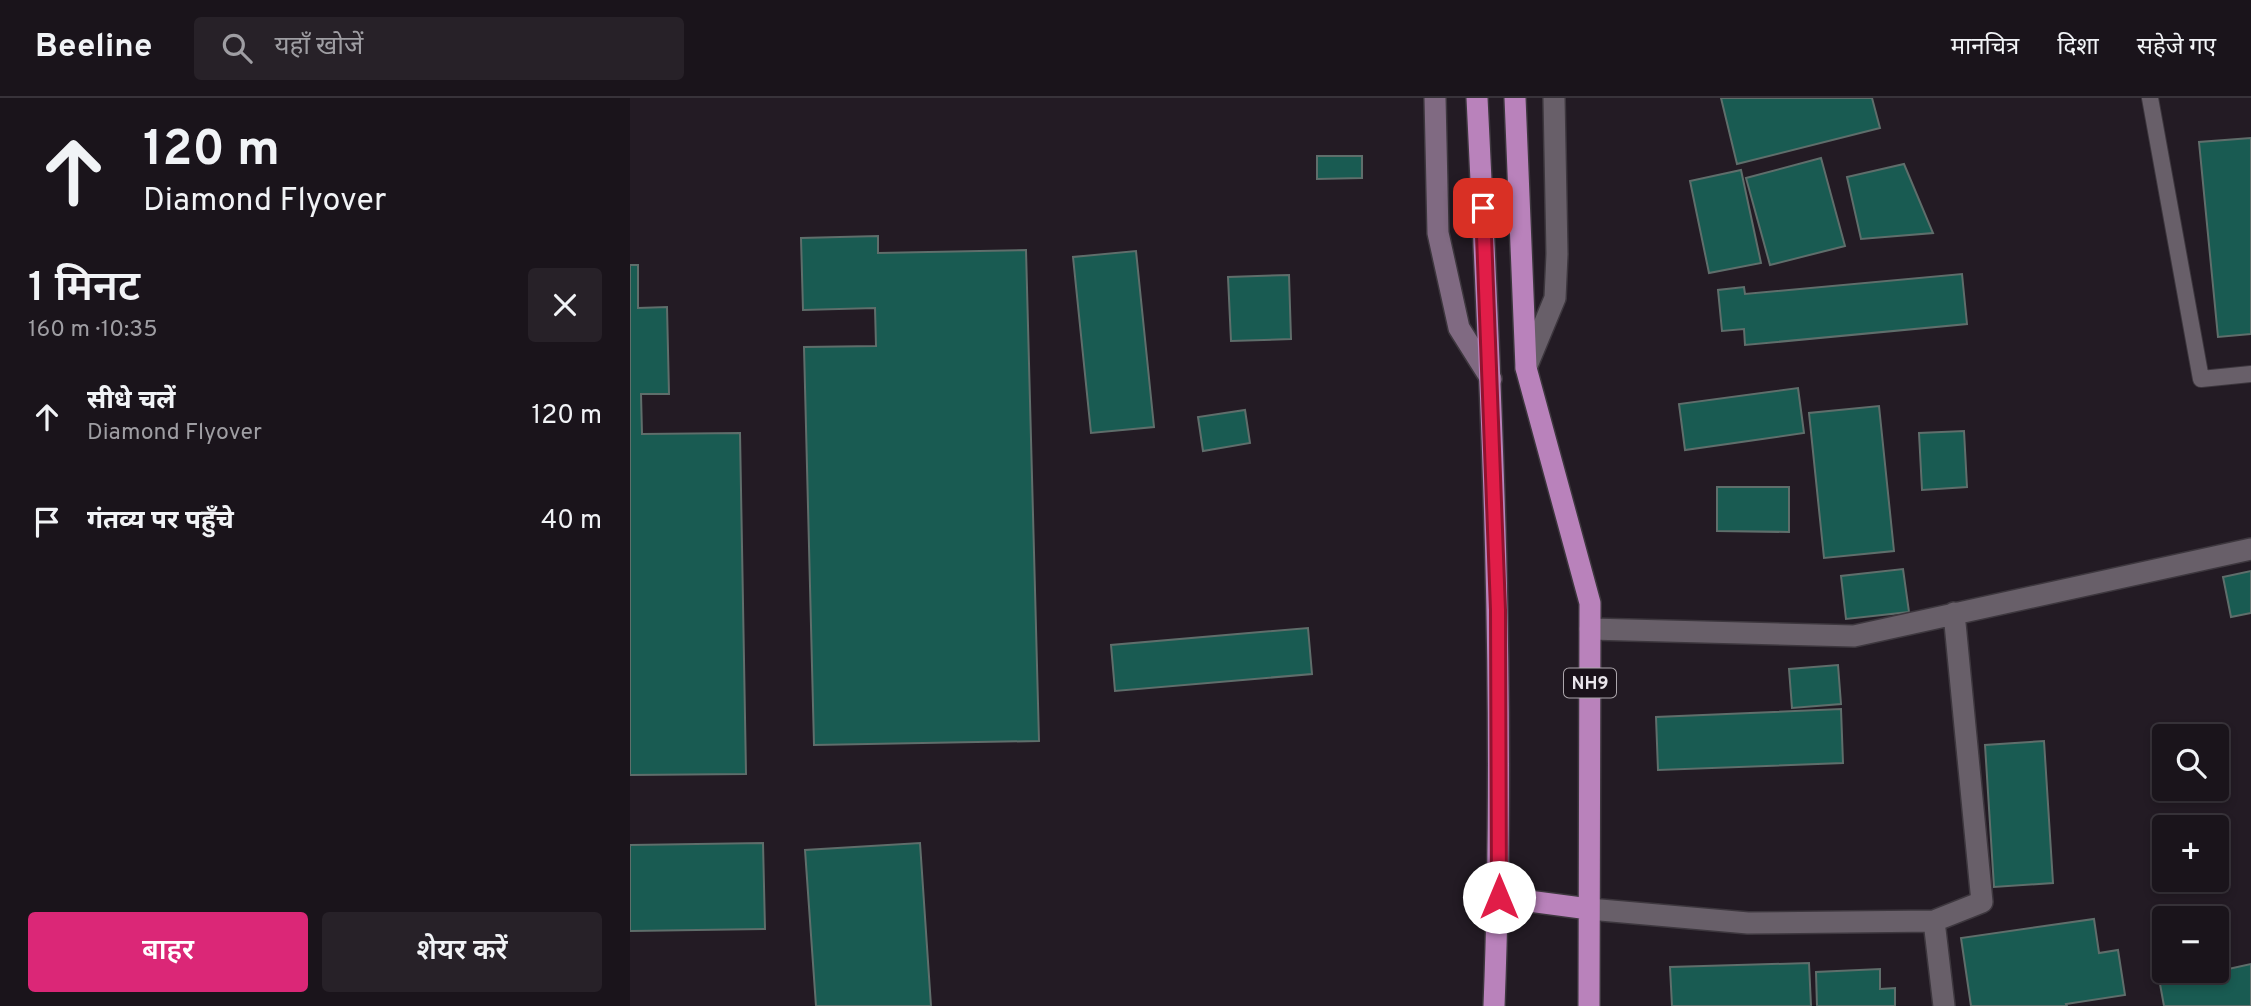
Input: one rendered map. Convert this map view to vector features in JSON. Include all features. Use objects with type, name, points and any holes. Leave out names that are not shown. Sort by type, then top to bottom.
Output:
[{"type":"highway","points":[[1477,98],[1491,379],[1498,610],[1499,897],[1494,1006]]},
{"type":"highway","name":"NH9","points":[[1515,98],[1527,369],[1590,603],[1589,1006]]},
{"type":"highway","points":[[1499,897],[1589,909]]},
{"type":"street","points":[[1435,98],[1438,233],[1459,328],[1491,379]]},
{"type":"street","points":[[1527,369],[1555,298],[1557,254],[1554,98]]},
{"type":"street","points":[[1590,629],[1853,636],[2251,549]]},
{"type":"street","points":[[1589,909],[1748,923],[1934,921],[1982,902],[1954,613]]},
{"type":"street","points":[[1934,921],[1944,1006]]},
{"type":"lane","points":[[2151,98],[2201,379],[2251,374]]},
{"type":"building","points":[[1721,98],[1872,98],[1880,128],[1737,164]]},
{"type":"building","points":[[2251,138],[2251,334],[2218,337],[2199,142]]},
{"type":"building","points":[[1317,156],[1362,156],[1362,178],[1317,179]]},
{"type":"building","points":[[1821,158],[1845,246],[1770,265],[1746,178]]},
{"type":"building","points":[[1904,164],[1933,233],[1861,239],[1847,177]]},
{"type":"building","points":[[1741,170],[1761,263],[1709,273],[1690,181]]},
{"type":"building","points":[[878,236],[878,253],[1026,250],[1039,741],[814,745],[804,347],[876,346],[875,308],[803,310],[801,238]]},
{"type":"building","points":[[1136,251],[1154,427],[1091,433],[1073,257]]},
{"type":"building","points":[[630,265],[638,265],[638,308],[667,307],[669,394],[641,394],[642,434],[740,433],[746,774],[630,775]]},
{"type":"building","points":[[1962,274],[1967,324],[1745,345],[1744,329],[1722,331],[1718,290],[1744,287],[1745,294]]},
{"type":"building","points":[[1289,275],[1291,339],[1231,341],[1228,277]]},
{"type":"building","points":[[1798,388],[1804,433],[1685,450],[1679,404]]},
{"type":"building","points":[[1879,406],[1894,551],[1824,558],[1809,413]]},
{"type":"building","points":[[1245,410],[1250,443],[1203,451],[1198,417]]},
{"type":"building","points":[[1964,431],[1967,487],[1922,490],[1919,433]]},
{"type":"building","points":[[1717,487],[1789,487],[1789,532],[1717,531]]},
{"type":"building","points":[[1903,569],[1909,612],[1846,619],[1841,576]]},
{"type":"building","points":[[2251,571],[2251,613],[2231,617],[2223,577]]},
{"type":"building","points":[[1308,628],[1312,674],[1115,691],[1111,645]]},
{"type":"building","points":[[1838,665],[1841,704],[1792,708],[1789,669]]},
{"type":"building","points":[[1841,709],[1843,763],[1658,770],[1656,717]]},
{"type":"building","points":[[2044,741],[2053,883],[1994,887],[1985,745]]},
{"type":"building","points":[[763,843],[765,929],[630,931],[630,845]]},
{"type":"building","points":[[920,843],[931,1006],[816,1006],[805,850]]},
{"type":"building","points":[[2094,919],[2099,953],[2118,950],[2125,995],[2066,1004],[2067,1006],[1971,1006],[1961,938]]},
{"type":"building","points":[[1809,963],[1811,1006],[1672,1006],[1670,967]]},
{"type":"building","points":[[2251,964],[2251,1006],[2164,1006],[2160,984],[2229,983],[2229,969]]},
{"type":"building","points":[[1880,969],[1880,989],[1895,988],[1895,1006],[1817,1006],[1816,972]]},
{"type":"route","points":[[1483,208],[1498,610],[1499,897]]}]
